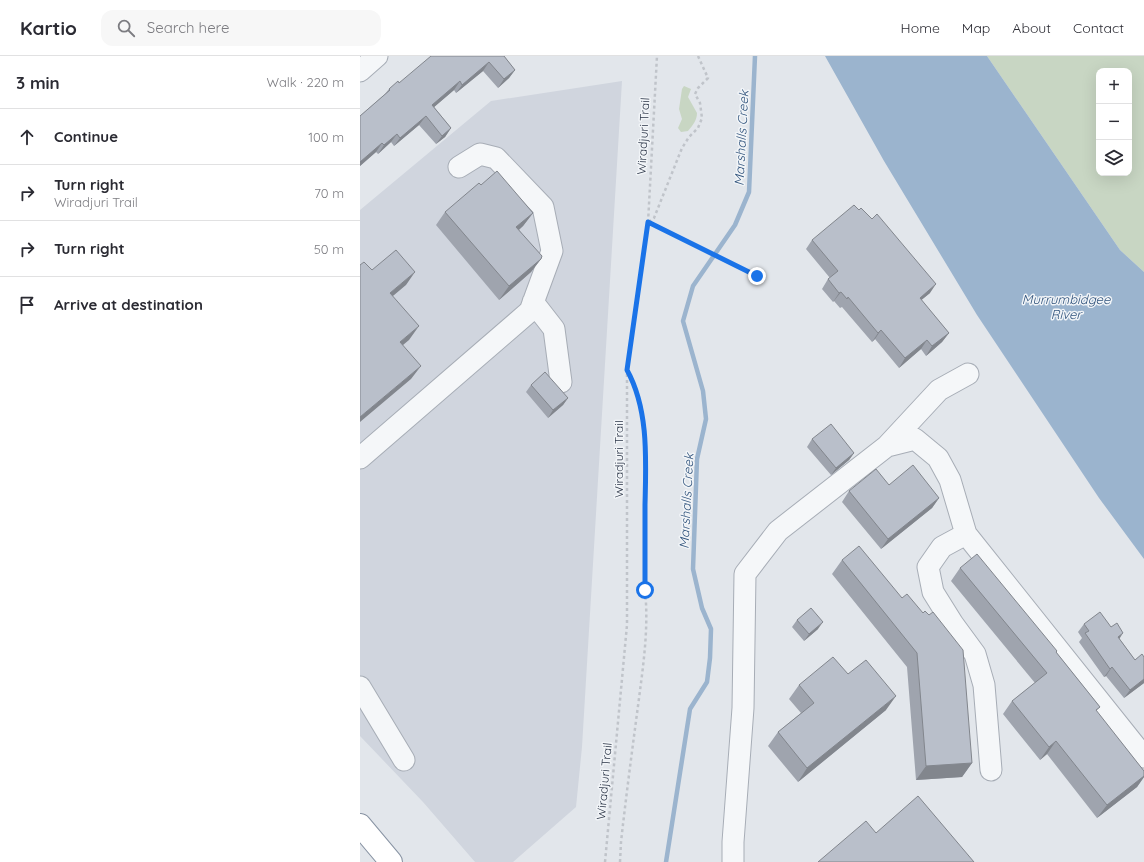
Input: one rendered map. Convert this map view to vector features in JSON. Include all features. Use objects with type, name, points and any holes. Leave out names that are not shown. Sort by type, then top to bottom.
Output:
[{"type":"highway","points":[[360,825],[392,862]]},
{"type":"street","points":[[360,71],[377,56]]},
{"type":"street","points":[[360,458],[530,311],[552,250],[543,208],[496,158],[480,154],[459,167]]},
{"type":"street","points":[[533,302],[554,329],[560,382]]},
{"type":"street","points":[[733,862],[733,842],[743,708],[745,574],[778,531],[887,446],[939,390],[968,374]]},
{"type":"street","points":[[887,446],[914,439],[938,458],[950,480],[966,534],[1144,757]]},
{"type":"street","points":[[966,534],[942,546],[928,567],[933,592],[952,624],[975,654],[984,685],[991,770]]},
{"type":"street","points":[[360,687],[404,760]]},
{"type":"path","name":"Wiradjuri Trail","points":[[605,862],[627,625],[627,370],[648,222],[657,56]]},
{"type":"path","points":[[698,56],[708,78],[698,88],[695,94],[700,103],[702,118],[698,128],[689,137],[682,148],[654,218],[648,222],[757,276]]},
{"type":"path","points":[[620,862],[622,834],[644,657],[647,611],[645,590],[646,472],[644,437],[640,401],[634,383],[627,370]]},
{"type":"shaded area","points":[[622,81],[582,747],[576,807],[513,862],[475,862],[423,802],[360,736],[360,210],[491,101]]},
{"type":"green space","points":[[987,56],[1144,56],[1144,272],[1120,250]]},
{"type":"green space","points":[[684,86],[691,89],[688,97],[697,113],[697,116],[693,125],[688,131],[681,132],[678,128],[682,119],[679,109],[682,89]]},
{"type":"water","name":"Murrumbidgee River","points":[[825,56],[987,56],[1120,250],[1144,272],[1144,559],[1099,498],[977,315],[884,161]]},
{"type":"building","points":[[431,56],[504,56],[515,70],[504,79],[489,62],[462,85],[460,81],[432,105],[451,128],[442,136],[426,116],[400,138],[397,134],[384,145],[382,143],[360,162],[360,116],[390,90],[389,89],[398,81],[399,83]]},
{"type":"building","points":[[497,171],[533,213],[516,227],[542,256],[541,259],[509,286],[445,212],[479,183],[481,185]]},
{"type":"building","points":[[854,205],[859,210],[861,208],[872,219],[877,214],[936,284],[920,298],[949,333],[932,346],[927,340],[905,358],[881,330],[878,333],[848,297],[847,299],[841,292],[839,293],[828,279],[838,271],[812,240]]},
{"type":"building","points":[[396,250],[415,272],[390,293],[419,326],[400,342],[421,366],[360,417],[360,265],[364,262],[372,270]]},
{"type":"building","points":[[545,372],[568,398],[553,410],[531,385]]},
{"type":"building","points":[[831,424],[854,453],[836,468],[812,439]]},
{"type":"building","points":[[913,465],[939,498],[888,539],[849,491],[876,469],[889,485]]},
{"type":"building","points":[[859,546],[902,598],[907,594],[923,613],[925,611],[929,615],[933,612],[963,650],[972,763],[926,766],[917,653],[842,560]]},
{"type":"building","points":[[977,554],[1057,651],[1056,652],[1100,707],[1096,710],[1144,771],[1144,776],[1107,805],[1056,741],[1049,747],[1012,701],[1047,673],[960,568]]},
{"type":"building","points":[[811,608],[823,622],[809,634],[797,620]]},
{"type":"building","points":[[1100,612],[1111,627],[1117,623],[1123,633],[1118,637],[1135,660],[1142,654],[1144,657],[1144,679],[1130,690],[1112,667],[1110,669],[1085,633],[1089,631],[1084,624]]},
{"type":"building","points":[[833,657],[848,674],[866,660],[896,696],[807,768],[778,732],[814,703],[799,685]]},
{"type":"building","points":[[918,796],[974,862],[818,862],[866,821],[876,833]]},
{"type":"waterway","name":"Marshalls Creek","points":[[666,862],[690,709],[707,682],[711,629],[702,608],[693,569],[697,459],[706,419],[703,391],[683,321],[693,286],[735,225],[749,192],[755,56]]},
{"type":"route","points":[[645,590],[646,472],[644,437],[640,401],[634,383],[627,370],[648,222],[757,276]]}]
